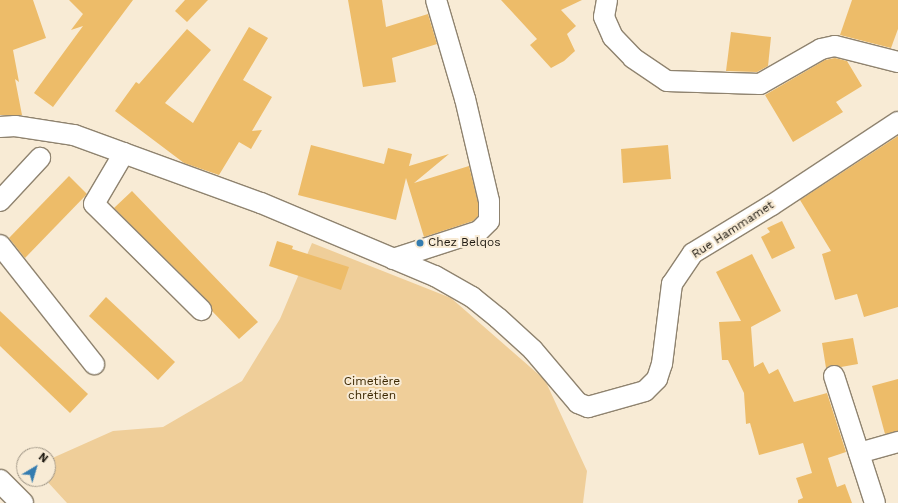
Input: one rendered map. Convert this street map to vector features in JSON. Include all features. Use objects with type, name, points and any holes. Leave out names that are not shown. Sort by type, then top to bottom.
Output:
[{"type":"street","points":[[0,127],[15,126],[74,135],[261,203],[393,259],[479,231],[489,221],[489,200],[465,98],[436,0]]},
{"type":"street","points":[[607,0],[604,17],[613,37],[633,58],[667,80],[760,84],[821,49],[835,46],[898,62]]},
{"type":"street","name":"Rue Hammamet","points":[[393,259],[435,276],[472,297],[533,350],[569,394],[588,407],[645,391],[657,379],[662,364],[672,284],[694,253],[772,205],[898,122]]},
{"type":"street","points":[[124,153],[94,204],[201,310]]},
{"type":"street","points":[[0,201],[40,158]]},
{"type":"street","points":[[0,245],[94,364]]},
{"type":"street","points":[[834,376],[875,503]]},
{"type":"street","points":[[859,453],[898,442]]},
{"type":"street","points":[[0,481],[22,503]]},
{"type":"green space","name":"Cimetière chrétien","points":[[312,243],[451,298],[545,380],[587,471],[583,503],[67,503],[52,487],[56,487],[56,456],[113,431],[163,427],[242,381],[280,319]]},
{"type":"building","points":[[0,0],[33,0],[46,38],[13,50],[19,82],[15,79],[22,115],[0,115]]},
{"type":"building","points":[[69,0],[133,0],[53,107],[34,93],[83,26],[71,30],[83,14]]},
{"type":"building","points":[[185,0],[208,0],[187,22],[175,11]]},
{"type":"building","points":[[348,0],[382,0],[386,27],[428,14],[437,44],[392,58],[396,82],[363,87]]},
{"type":"building","points":[[501,0],[582,0],[561,10],[576,26],[567,34],[575,51],[564,61],[551,68],[530,45],[537,39]]},
{"type":"building","points":[[852,0],[898,0],[898,29],[891,48],[840,35]]},
{"type":"building","points":[[249,27],[268,38],[243,80],[272,97],[252,131],[262,130],[251,149],[239,142],[219,175],[184,163],[115,111],[136,82],[139,84],[187,29],[211,50],[165,103],[193,123]]},
{"type":"building","points":[[731,32],[771,37],[768,66],[757,72],[726,71]]},
{"type":"building","points":[[835,58],[847,61],[862,86],[836,102],[843,112],[793,142],[765,95],[825,60]]},
{"type":"building","points":[[898,136],[898,307],[864,317],[857,294],[835,300],[822,254],[831,251],[800,200]]},
{"type":"building","points":[[311,145],[384,164],[388,148],[412,154],[409,166],[449,154],[414,183],[469,166],[478,202],[478,216],[473,221],[424,237],[406,178],[396,220],[298,195]]},
{"type":"building","points":[[668,145],[671,179],[623,183],[621,149]]},
{"type":"building","points":[[69,176],[87,194],[25,258],[9,238]]},
{"type":"building","points":[[132,191],[258,322],[239,339],[212,311],[209,302],[114,208]]},
{"type":"building","points":[[782,221],[795,248],[772,259],[761,237],[770,232],[767,228]]},
{"type":"building","points":[[277,241],[293,246],[292,249],[349,267],[341,290],[269,266]]},
{"type":"building","points":[[752,254],[781,311],[751,327],[754,367],[763,362],[769,374],[778,369],[794,402],[827,393],[846,452],[828,458],[837,487],[845,484],[852,503],[798,503],[798,500],[803,498],[796,478],[812,473],[803,443],[759,455],[750,423],[746,424],[744,393],[728,360],[722,360],[719,322],[741,321],[716,272]]},
{"type":"building","points":[[106,297],[175,362],[158,380],[89,316]]},
{"type":"building","points":[[0,311],[88,394],[70,413],[0,346]]},
{"type":"building","points":[[853,338],[858,364],[841,367],[831,365],[826,368],[822,343]]},
{"type":"building","points":[[898,379],[898,431],[885,434],[872,386]]},
{"type":"place","name":"Chez Belqos","points":[[420,243]]}]
